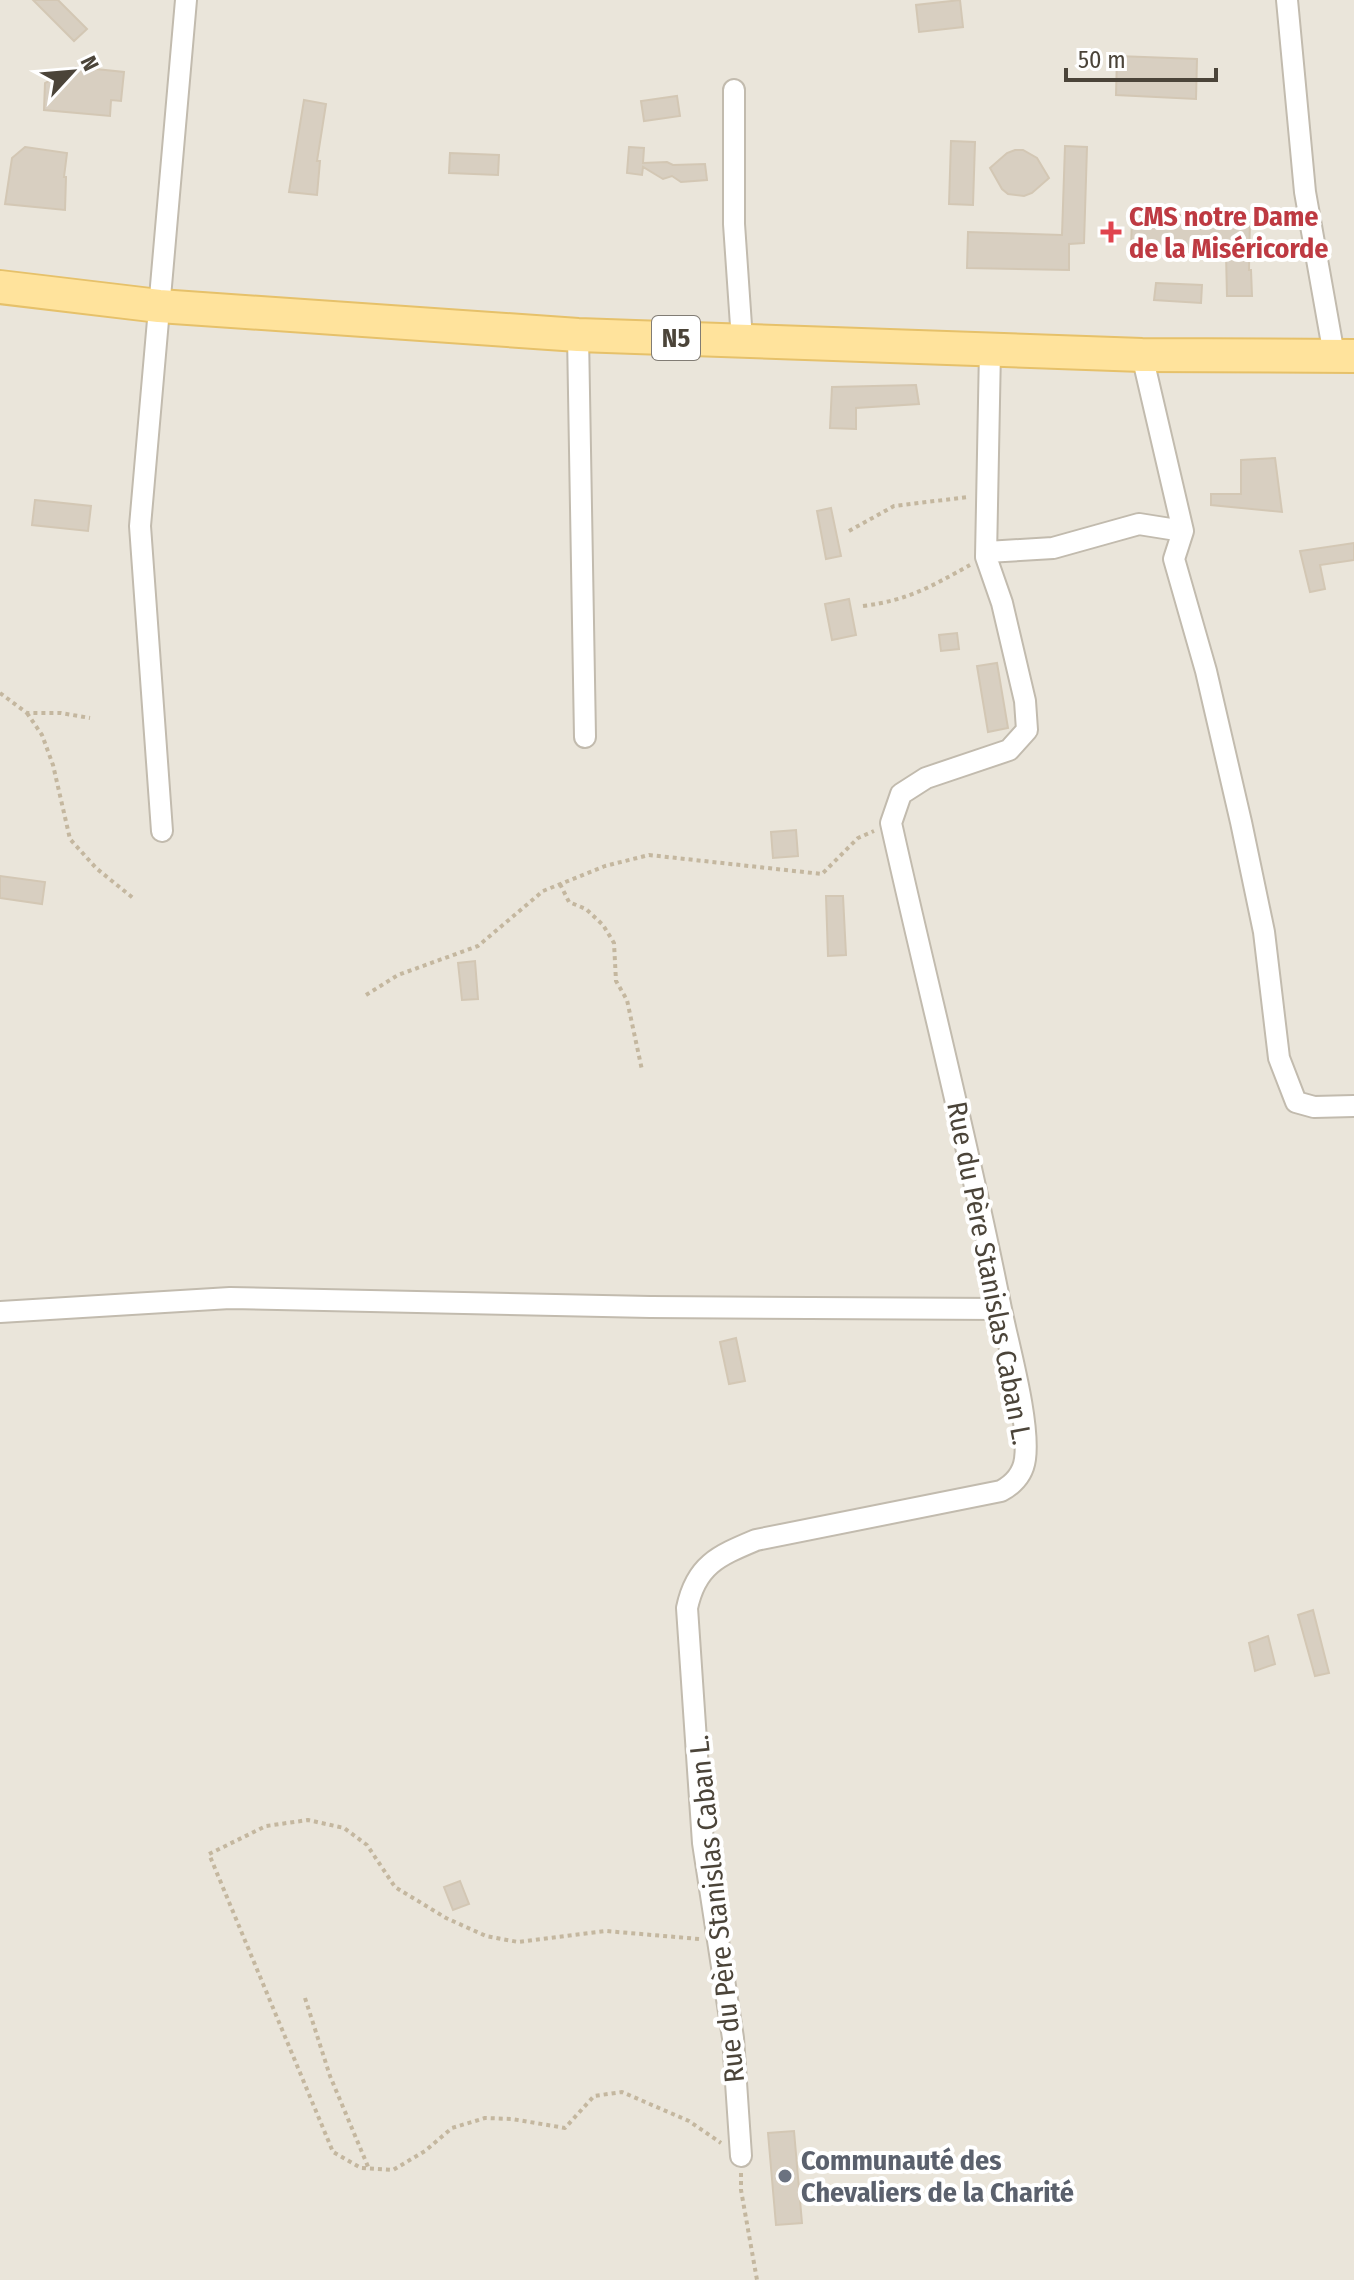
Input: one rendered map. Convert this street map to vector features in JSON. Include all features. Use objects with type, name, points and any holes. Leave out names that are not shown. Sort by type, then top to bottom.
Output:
[{"type":"main road","name":"N5","points":[[0,287],[159,306],[578,335],[1142,355],[1344,356]]},
{"type":"street","points":[[162,831],[140,526],[186,0]]},
{"type":"street","points":[[1287,0],[1305,192],[1344,356]]},
{"type":"street","points":[[734,90],[734,224],[742,340]]},
{"type":"street","points":[[578,335],[585,737]]},
{"type":"street","points":[[891,823],[901,794],[926,778],[1009,750],[1027,730],[1025,701],[987,554],[990,350]]},
{"type":"street","points":[[1142,355],[1183,531],[1174,559],[1206,671],[1264,932],[1279,1058],[1296,1102],[1314,1107],[1354,1106]]},
{"type":"street","points":[[987,554],[1053,548],[1139,524],[1183,531]]},
{"type":"street","name":"Rue du Père Stanislas Caban L.","points":[[741,2156],[733,2038],[703,1843],[687,1608],[695,1578],[723,1555],[756,1540],[1001,1491],[1022,1473],[1026,1451],[1023,1419],[965,1137],[891,823]]},
{"type":"street","points":[[0,1312],[230,1298],[650,1307],[1001,1309]]},
{"type":"path","points":[[849,531],[894,506],[987,494]]},
{"type":"path","points":[[863,606],[896,601],[930,588],[987,554]]},
{"type":"path","points":[[0,693],[27,713],[42,735],[53,765],[70,839],[96,868],[133,898]]},
{"type":"path","points":[[27,713],[61,713],[90,718]]},
{"type":"path","points":[[366,995],[398,975],[478,946],[543,891],[605,866],[649,855],[822,874],[858,838],[891,823]]},
{"type":"path","points":[[560,884],[569,902],[586,909],[603,925],[614,943],[616,981],[627,1000],[642,1070]]},
{"type":"path","points":[[717,1940],[606,1931],[518,1942],[486,1936],[446,1918],[395,1887],[367,1845],[344,1828],[308,1820],[266,1826],[209,1854],[294,2053],[314,2113],[333,2152],[361,2168],[393,2170],[425,2151],[452,2128],[485,2118],[565,2128],[594,2096],[622,2092],[689,2121],[741,2156],[741,2190],[757,2280]]},
{"type":"path","points":[[305,1998],[330,2076],[369,2169]]},
{"type":"shaded area","points":[[0,0],[1354,0],[1354,2280],[0,2280]]},
{"type":"building","points":[[33,0],[58,0],[87,29],[74,41]]},
{"type":"building","points":[[960,0],[963,27],[919,32],[916,5]]},
{"type":"building","points":[[1117,56],[1197,59],[1196,99],[1116,95]]},
{"type":"building","points":[[76,67],[124,72],[121,101],[111,100],[110,116],[44,110],[45,83]]},
{"type":"building","points":[[677,96],[680,116],[644,121],[641,101]]},
{"type":"building","points":[[304,100],[326,104],[317,161],[320,161],[317,195],[289,192]]},
{"type":"building","points":[[951,141],[975,142],[973,205],[949,204]]},
{"type":"building","points":[[1065,146],[1087,147],[1084,243],[1069,244],[1069,270],[967,268],[968,232],[1062,235]]},
{"type":"building","points":[[25,147],[67,153],[65,210],[5,204],[12,158]]},
{"type":"building","points":[[629,147],[644,148],[643,163],[705,164],[707,180],[681,182],[672,176],[663,179],[643,167],[642,175],[627,173]]},
{"type":"building","points":[[1015,150],[1023,150],[1037,158],[1049,178],[1024,196],[1008,194],[990,168]]},
{"type":"building","points":[[450,153],[499,155],[498,175],[449,173]]},
{"type":"building","points":[[1132,214],[1250,217],[1252,296],[1227,296],[1226,254],[1131,251]]},
{"type":"building","points":[[1156,283],[1202,285],[1201,303],[1154,300]]},
{"type":"building","points":[[916,385],[919,404],[856,408],[856,429],[830,428],[832,387]]},
{"type":"building","points":[[1275,458],[1282,512],[1211,505],[1211,494],[1241,494],[1241,460]]},
{"type":"building","points":[[35,500],[91,506],[88,531],[32,525]]},
{"type":"building","points":[[831,508],[841,556],[826,559],[817,511]]},
{"type":"building","points":[[1354,543],[1354,560],[1320,565],[1325,589],[1310,592],[1300,551]]},
{"type":"building","points":[[849,599],[856,635],[832,640],[825,604]]},
{"type":"building","points":[[957,633],[959,649],[941,651],[939,635]]},
{"type":"building","points":[[997,663],[1008,728],[988,732],[977,666]]},
{"type":"building","points":[[796,830],[798,856],[773,858],[771,832]]},
{"type":"building","points":[[0,876],[45,882],[42,904],[0,898]]},
{"type":"building","points":[[826,896],[843,896],[846,955],[828,956]]},
{"type":"building","points":[[475,961],[478,999],[462,1000],[458,963]]},
{"type":"building","points":[[736,1338],[745,1381],[729,1384],[720,1342]]},
{"type":"building","points":[[1313,1610],[1329,1673],[1315,1676],[1298,1615]]},
{"type":"building","points":[[1268,1636],[1275,1664],[1255,1671],[1249,1643]]},
{"type":"building","points":[[460,1881],[469,1904],[453,1910],[444,1887]]},
{"type":"building","points":[[794,2131],[802,2223],[776,2225],[768,2133]]},
{"type":"place","name":"CMS notre Dame de la Miséricorde","points":[[1111,232]]},
{"type":"place","name":"Communauté des Chevaliers de la Charité","points":[[785,2176]]}]
